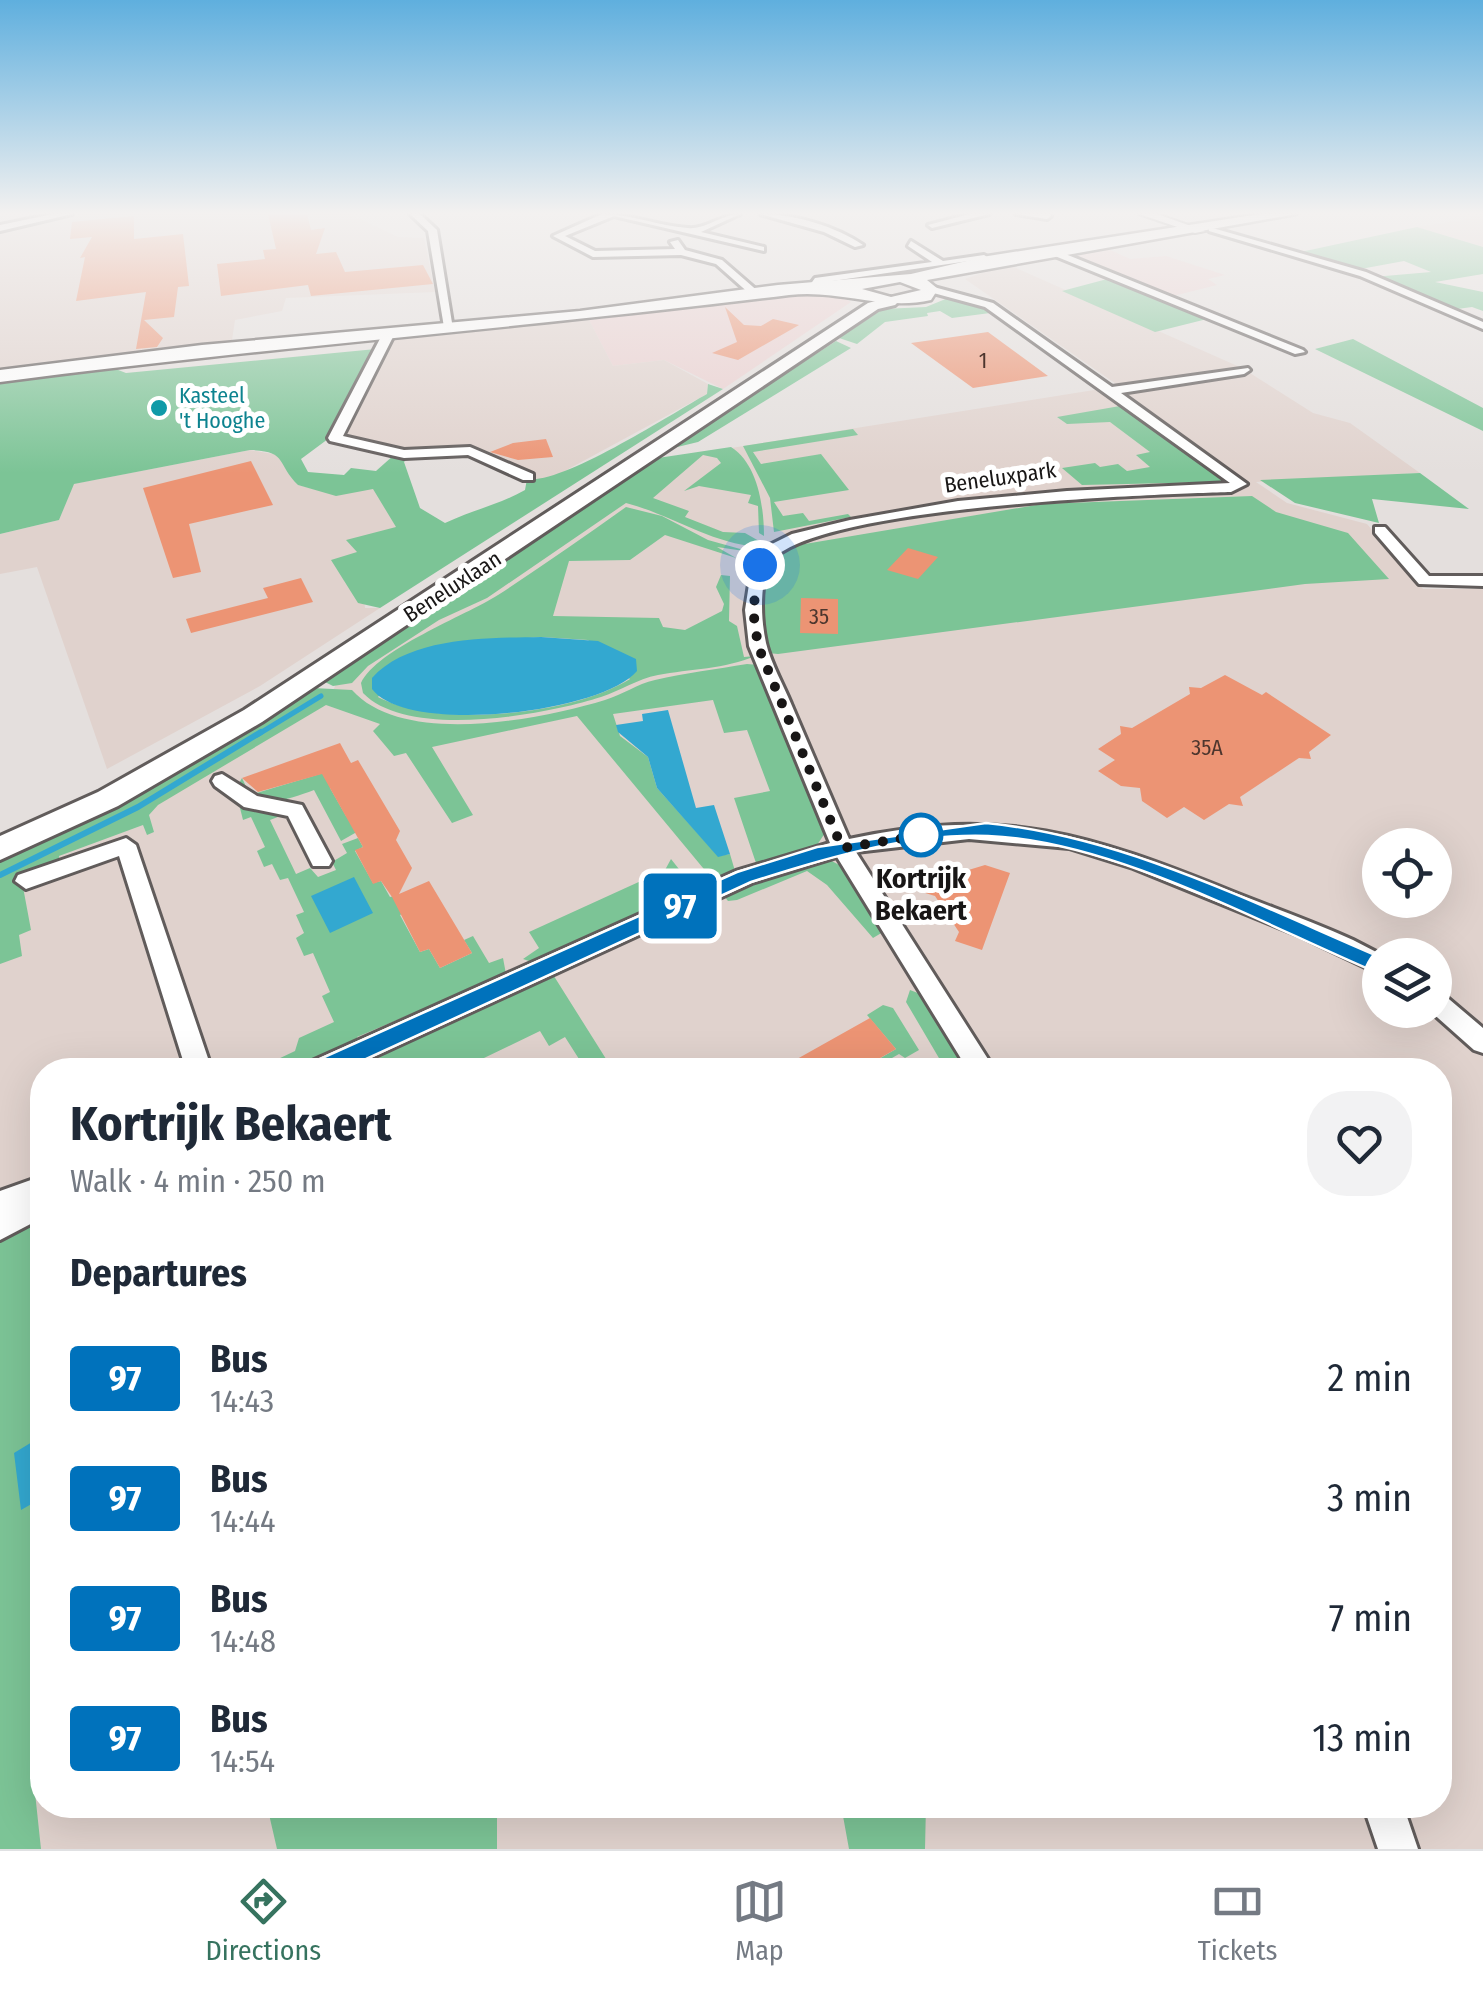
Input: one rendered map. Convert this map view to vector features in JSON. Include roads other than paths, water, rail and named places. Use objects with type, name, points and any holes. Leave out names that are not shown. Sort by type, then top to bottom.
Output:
[{"type":"main road","points":[[0,376],[177,353],[700,300]]},
{"type":"main road","name":"Beneluxlaan","points":[[0,830],[140,767],[274,690],[786,358],[864,304],[863,300]]},
{"type":"main road","points":[[886,300],[894,300]]},
{"type":"main road","name":"Beneluxlaan","points":[[0,848],[108,799],[253,716],[873,306],[890,302]]},
{"type":"street","points":[[444,300],[449,327]]},
{"type":"street","name":"Beneluxpark","points":[[842,848],[758,646],[753,610],[763,560],[797,537],[982,502],[1076,492],[1239,485],[1236,478],[977,300]]},
{"type":"street","points":[[1172,300],[1299,352]]},
{"type":"street","points":[[1424,300],[1483,326]]},
{"type":"street","points":[[389,333],[334,437],[410,455],[470,452],[528,477]]},
{"type":"street","points":[[1110,390],[1244,370]]},
{"type":"street","points":[[1380,530],[1426,581],[1483,582]]},
{"type":"street","points":[[222,782],[251,802],[295,810],[320,862]]},
{"type":"street","points":[[345,1058],[744,877],[842,848],[986,830],[1048,836],[1146,866],[1362,957]]},
{"type":"street","points":[[26,881],[126,845],[195,1058]]},
{"type":"street","points":[[842,848],[974,1058]]},
{"type":"street","points":[[1452,1016],[1483,1043]]},
{"type":"street","points":[[0,1204],[30,1194]]},
{"type":"street","points":[[0,1226],[30,1210]]},
{"type":"street","points":[[1388,1818],[1398,1849]]},
{"type":"water","points":[[541,637],[598,641],[636,659],[637,671],[617,686],[586,698],[504,713],[423,712],[392,703],[372,689],[372,678],[388,664],[428,647],[475,639]]},
{"type":"water","points":[[668,710],[696,808],[714,805],[730,854],[718,857],[657,788],[648,757],[618,732],[616,725],[643,721],[642,714]]},
{"type":"water","points":[[354,877],[373,913],[330,933],[311,896]]},
{"type":"water","points":[[30,1443],[30,1505],[21,1510],[14,1453]]},
{"type":"waterway","points":[[257,735],[321,696]]},
{"type":"waterway","points":[[0,875],[138,807],[261,732]]},
{"type":"place","name":"Kasteel 't Hooghe","points":[[159,408]]},
{"type":"place","name":"Kortrijk Bekaert","points":[[921,835]]}]
